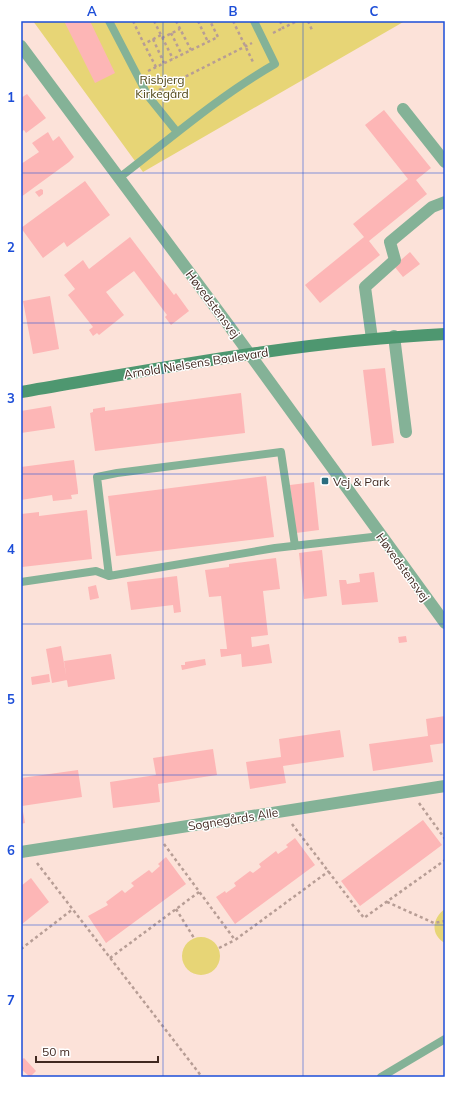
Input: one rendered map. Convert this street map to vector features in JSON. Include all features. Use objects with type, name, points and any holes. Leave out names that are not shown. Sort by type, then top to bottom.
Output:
[{"type":"street","name":"Høvedstensvej","points":[[21,46],[250,354],[445,623]]},
{"type":"street","points":[[403,108],[445,162]]},
{"type":"street","points":[[372,339],[365,286],[395,260],[390,242],[432,207],[445,202]]},
{"type":"street","name":"Arnold Nielsens Boulevard","points":[[21,392],[250,354],[394,336],[445,334]]},
{"type":"street","points":[[394,336],[406,432]]},
{"type":"street","name":"Sognegårds Alle","points":[[25,852],[445,786]]},
{"type":"lane","points":[[109,21],[148,96],[177,132]]},
{"type":"lane","points":[[119,178],[177,132],[259,73],[275,64],[254,21]]},
{"type":"lane","points":[[109,576],[97,477],[116,473],[281,452],[295,546]]},
{"type":"lane","points":[[21,582],[96,571],[109,576],[295,546],[381,536]]},
{"type":"lane","points":[[381,1077],[445,1039]]},
{"type":"path","points":[[133,21],[156,68]]},
{"type":"path","points":[[154,21],[173,59]]},
{"type":"path","points":[[176,21],[191,50]]},
{"type":"path","points":[[198,21],[208,42]]},
{"type":"path","points":[[144,66],[147,72],[218,37],[210,21]]},
{"type":"path","points":[[233,21],[259,73]]},
{"type":"path","points":[[280,21],[283,28]]},
{"type":"path","points":[[148,96],[297,21]]},
{"type":"path","points":[[308,21],[312,30]]},
{"type":"path","points":[[144,44],[152,39],[162,37],[180,29]]},
{"type":"path","points":[[171,33],[182,54]]},
{"type":"path","points":[[152,39],[164,63]]},
{"type":"path","points":[[410,792],[445,839]]},
{"type":"path","points":[[283,812],[364,918],[445,860]]},
{"type":"path","points":[[154,832],[235,940]]},
{"type":"path","points":[[25,852],[73,909],[202,1077]]},
{"type":"path","points":[[219,948],[235,940],[329,872]]},
{"type":"path","points":[[110,958],[199,892]]},
{"type":"path","points":[[386,902],[434,923],[445,921]]},
{"type":"path","points":[[21,949],[73,909]]},
{"type":"path","points":[[176,909],[194,938]]},
{"type":"green space","name":"Risbjerg Kirkegård","points":[[33,21],[405,21],[143,172]]},
{"type":"green space","points":[[445,909],[445,943],[437,936],[434,926],[437,917]]},
{"type":"green space","points":[[197,937],[205,937],[215,942],[219,949],[219,963],[215,970],[205,975],[197,975],[187,970],[185,967],[182,960],[182,952],[187,942],[190,940]]},
{"type":"building","points":[[64,21],[90,21],[115,73],[95,83]]},
{"type":"building","points":[[27,94],[46,118],[26,133],[24,130],[21,132],[21,98]]},
{"type":"building","points":[[384,110],[431,168],[416,180],[427,194],[369,241],[380,255],[320,303],[305,285],[364,237],[353,224],[408,179],[365,125]]},
{"type":"building","points":[[48,132],[53,141],[59,136],[74,157],[21,197],[21,164],[39,152],[32,143]]},
{"type":"building","points":[[85,181],[110,215],[67,247],[64,242],[43,258],[21,228]]},
{"type":"building","points":[[41,189],[43,190],[43,194],[39,197],[35,192]]},
{"type":"building","points":[[130,237],[174,295],[176,293],[189,311],[171,325],[165,317],[167,315],[134,271],[106,292],[124,315],[99,335],[97,333],[93,336],[89,330],[93,327],[68,295],[75,289],[64,275],[83,260],[89,269]]},
{"type":"building","points":[[410,252],[420,264],[403,277],[394,266]]},
{"type":"building","points":[[50,296],[59,349],[33,354],[23,301]]},
{"type":"building","points":[[385,368],[394,443],[372,446],[363,370]]},
{"type":"building","points":[[241,393],[245,433],[95,451],[90,413],[93,412],[93,409],[105,407],[105,411]]},
{"type":"building","points":[[51,406],[55,428],[21,433],[21,411]]},
{"type":"building","points":[[74,460],[78,494],[71,495],[72,499],[53,501],[52,495],[21,500],[21,467]]},
{"type":"building","points":[[266,476],[274,537],[116,556],[108,496]]},
{"type":"building","points":[[314,482],[319,530],[296,533],[290,485]]},
{"type":"building","points":[[87,510],[92,559],[22,567],[21,514],[39,512],[39,516]]},
{"type":"building","points":[[322,550],[327,596],[304,599],[299,553]]},
{"type":"building","points":[[276,558],[280,589],[263,591],[268,635],[251,637],[252,647],[269,644],[272,663],[242,667],[241,654],[221,657],[220,649],[227,649],[221,596],[209,597],[205,570],[229,567],[229,564]]},
{"type":"building","points":[[374,572],[378,602],[342,605],[339,580],[346,580],[347,584],[360,582],[359,574]]},
{"type":"building","points":[[177,576],[181,612],[174,613],[173,605],[131,610],[127,582]]},
{"type":"building","points":[[96,585],[99,598],[90,600],[88,587]]},
{"type":"building","points":[[406,636],[407,642],[399,643],[398,637]]},
{"type":"building","points":[[61,646],[67,680],[52,683],[46,649]]},
{"type":"building","points":[[111,654],[115,679],[68,687],[64,661]]},
{"type":"building","points":[[205,659],[206,665],[182,670],[181,665],[185,665],[185,662]]},
{"type":"building","points":[[49,674],[50,682],[32,685],[31,677]]},
{"type":"building","points":[[445,716],[445,743],[430,745],[433,762],[373,771],[369,744],[428,736],[426,719]]},
{"type":"building","points":[[340,730],[344,757],[283,766],[286,783],[250,789],[246,762],[281,757],[279,739]]},
{"type":"building","points":[[213,749],[217,775],[158,784],[160,802],[113,808],[110,782],[156,775],[153,758]]},
{"type":"building","points":[[78,770],[82,797],[22,806],[25,823],[21,824],[21,778]]},
{"type":"building","points":[[423,820],[442,845],[360,906],[341,881]]},
{"type":"building","points":[[295,838],[315,865],[235,924],[216,897],[225,891],[226,893],[236,886],[234,883],[250,871],[253,873],[261,867],[259,864],[276,851],[278,854],[288,847],[286,845]]},
{"type":"building","points":[[166,857],[186,884],[106,943],[88,916],[108,905],[106,902],[122,890],[125,893],[134,886],[131,883],[149,870],[152,873],[160,866],[158,864]]},
{"type":"building","points":[[31,878],[49,902],[21,925],[21,886]]},
{"type":"building","points":[[24,1058],[36,1071],[30,1077],[21,1069],[21,1060]]},
{"type":"place","name":"Vej & Park","points":[[325,481]]}]
